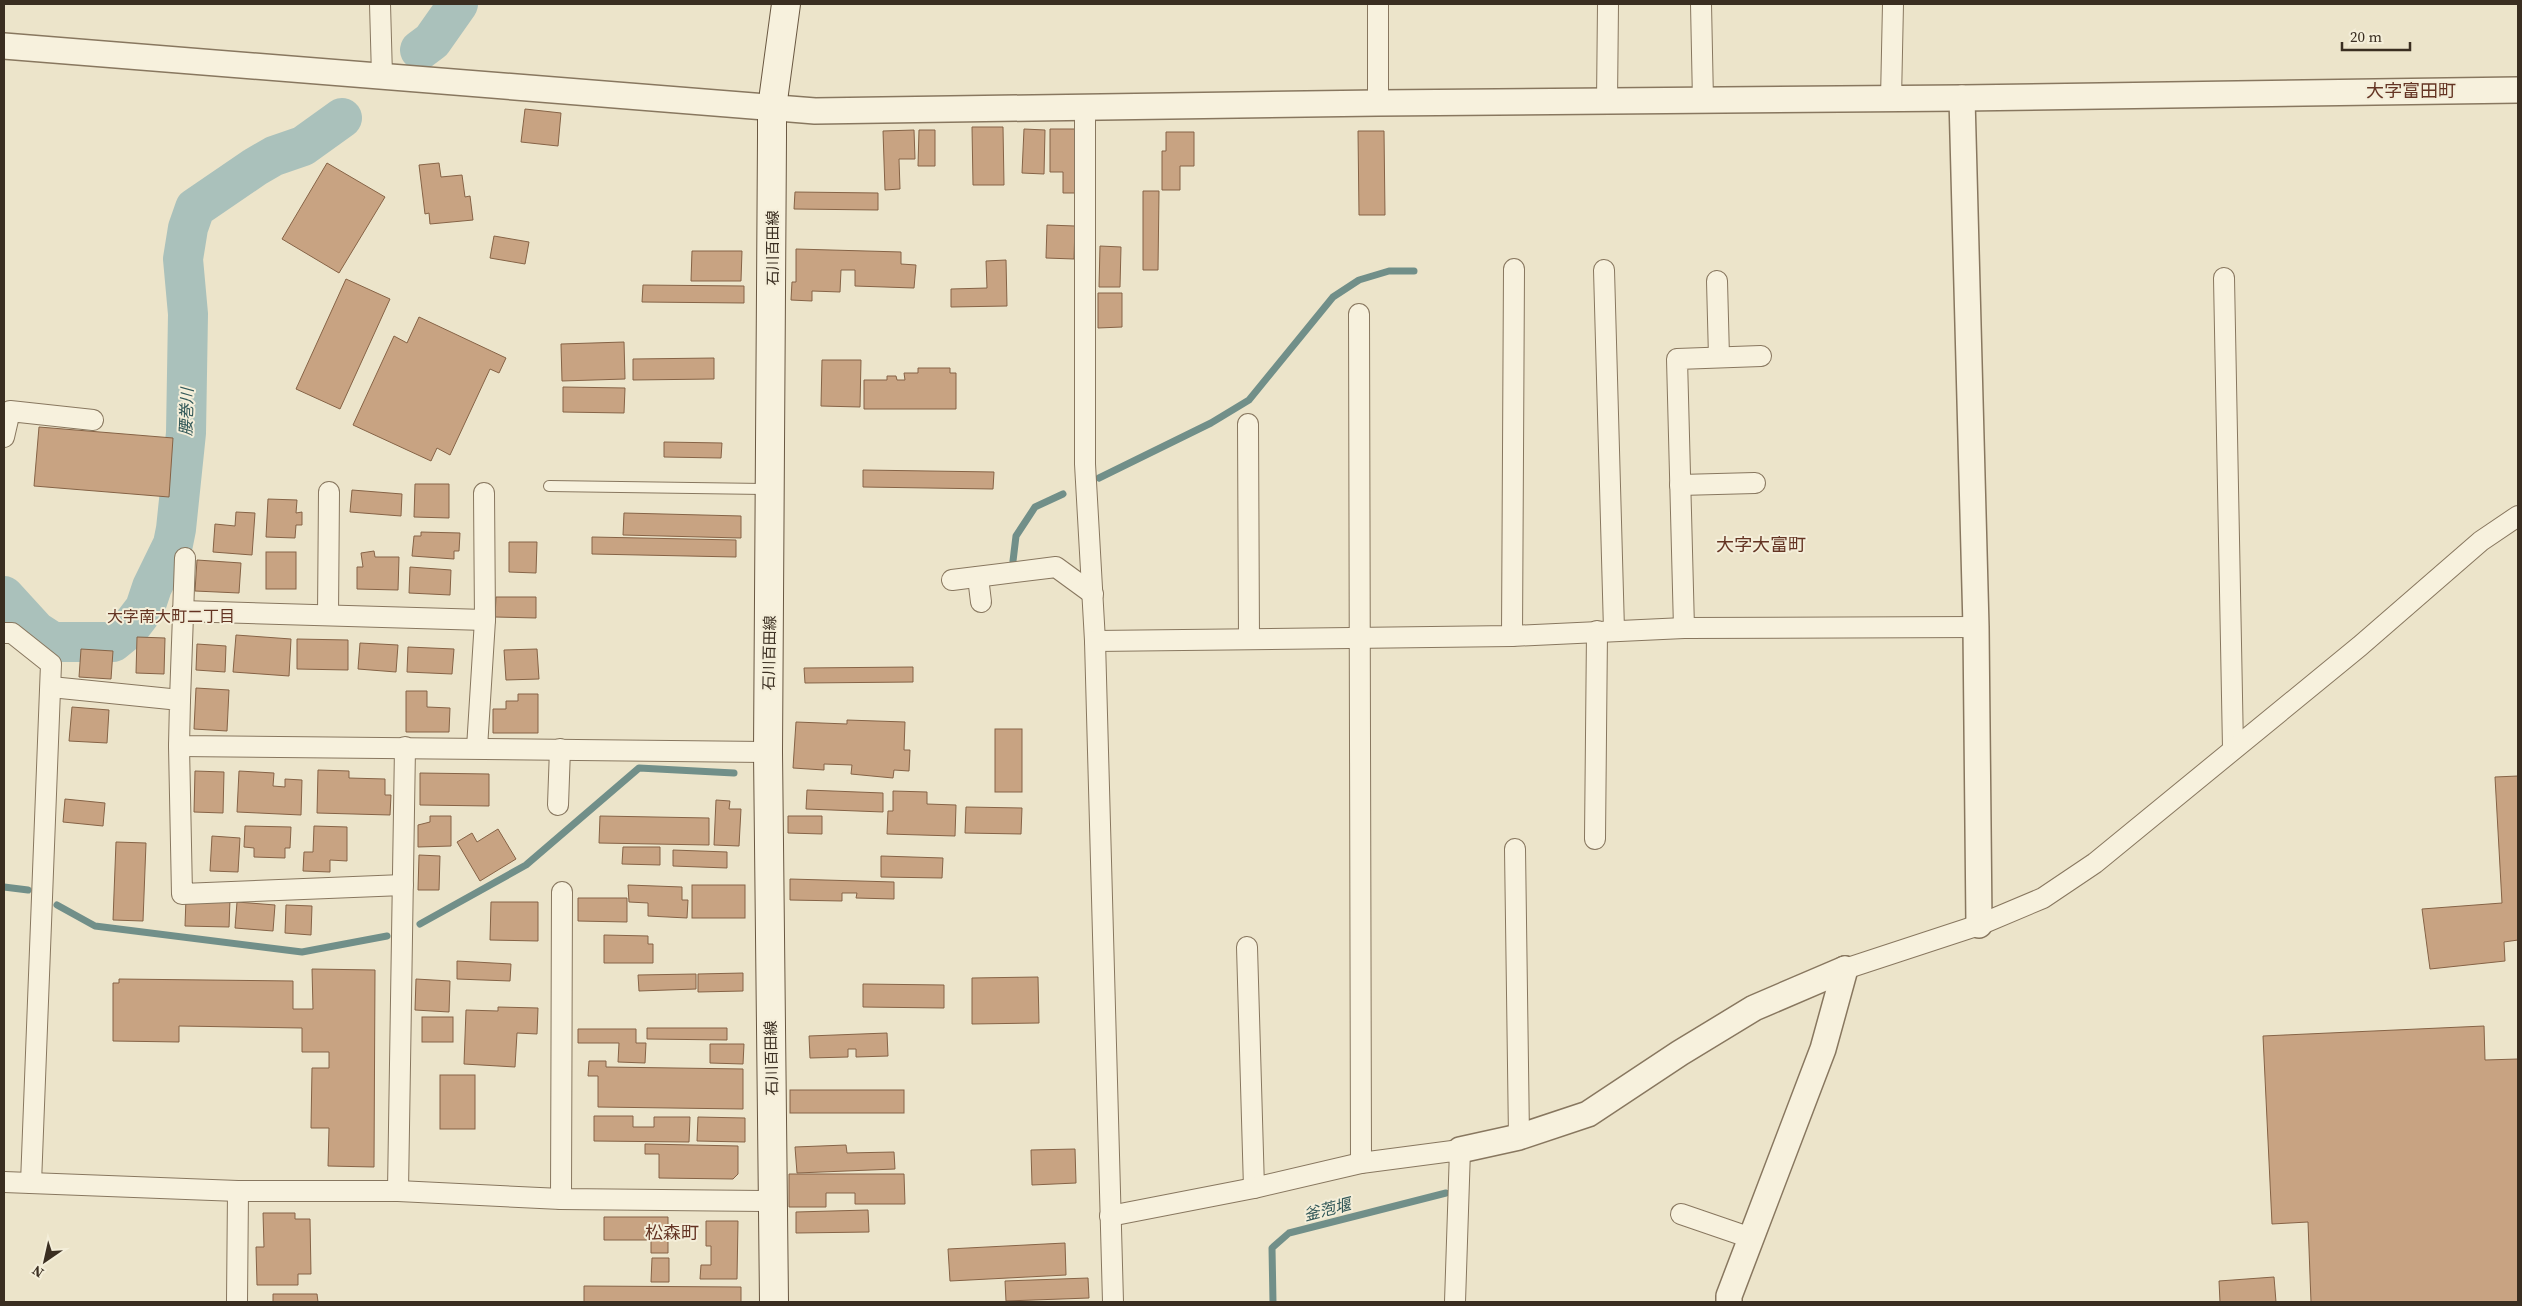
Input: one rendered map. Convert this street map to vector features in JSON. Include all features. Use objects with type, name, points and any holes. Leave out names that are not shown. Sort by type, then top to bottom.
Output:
[{"type":"main road","name":"石川百田線","points":[[774,1302],[768,752],[772,108],[786,4]]},
{"type":"street","points":[[380,4],[382,76]]},
{"type":"street","points":[[1378,4],[1378,103]]},
{"type":"street","points":[[1607,102],[1608,4]]},
{"type":"street","points":[[1702,4],[1703,101]]},
{"type":"street","points":[[1891,99],[1893,4]]},
{"type":"street","points":[[4,46],[815,111],[2518,90]]},
{"type":"street","points":[[1962,98],[1976,627],[1979,925]]},
{"type":"street","points":[[1084,107],[1085,464],[1095,641],[1113,1302]]},
{"type":"street","points":[[1512,636],[1514,270]]},
{"type":"street","points":[[1595,839],[1605,631],[1604,270]]},
{"type":"street","points":[[2224,278],[2233,748]]},
{"type":"street","points":[[1717,281],[1719,358]]},
{"type":"street","points":[[1359,314],[1361,1163]]},
{"type":"street","points":[[1684,628],[1677,360],[1760,356]]},
{"type":"street","points":[[4,437],[10,411],[92,420]]},
{"type":"street","points":[[1248,424],[1249,639]]},
{"type":"street","points":[[1680,485],[1755,483]]},
{"type":"street","points":[[328,615],[329,492]]},
{"type":"street","points":[[477,748],[485,620],[484,493]]},
{"type":"street","points":[[1110,1216],[1254,1188],[1361,1163],[1460,1150],[1519,1137],[1588,1114],[1680,1053],[1754,1008],[1845,969],[1979,925],[2043,898],[2095,863],[2233,748],[2360,646],[2481,541],[2518,516]]},
{"type":"street","points":[[184,558],[179,746],[182,894],[403,885]]},
{"type":"street","points":[[952,580],[1056,567],[1093,594]]},
{"type":"street","points":[[978,577],[981,602]]},
{"type":"street","points":[[182,612],[485,620]]},
{"type":"street","points":[[1095,641],[1512,636],[1684,628],[1976,627]]},
{"type":"street","points":[[4,633],[12,634],[52,664],[31,1183]]},
{"type":"street","points":[[51,687],[180,700]]},
{"type":"street","points":[[179,746],[768,752]]},
{"type":"street","points":[[398,1191],[405,747]]},
{"type":"street","points":[[558,805],[560,749]]},
{"type":"street","points":[[1514,849],[1519,1137]]},
{"type":"street","points":[[561,1199],[562,892]]},
{"type":"street","points":[[1247,947],[1254,1188]]},
{"type":"street","points":[[1729,1302],[1729,1296],[1750,1238],[1823,1049],[1845,969]]},
{"type":"street","points":[[1455,1302],[1460,1150]]},
{"type":"street","points":[[4,1182],[238,1191],[398,1191],[561,1199],[773,1201]]},
{"type":"street","points":[[237,1302],[238,1191]]},
{"type":"street","points":[[1681,1214],[1750,1238]]},
{"type":"lane","points":[[549,486],[771,490]]},
{"type":"building","points":[[525,109],[561,113],[558,146],[521,142]]},
{"type":"building","points":[[972,127],[1003,127],[1004,185],[973,185]]},
{"type":"building","points":[[1024,129],[1045,130],[1044,174],[1022,173]]},
{"type":"building","points":[[1050,129],[1075,129],[1075,193],[1063,193],[1063,172],[1050,172]]},
{"type":"building","points":[[914,130],[915,159],[899,159],[900,189],[885,190],[883,131]]},
{"type":"building","points":[[919,130],[935,130],[935,166],[918,166]]},
{"type":"building","points":[[1358,131],[1384,131],[1385,215],[1359,215]]},
{"type":"building","points":[[1166,132],[1194,132],[1194,166],[1180,166],[1180,190],[1162,190],[1162,151],[1166,151]]},
{"type":"building","points":[[327,163],[385,197],[339,273],[282,239]]},
{"type":"building","points":[[439,163],[441,177],[462,175],[465,197],[470,196],[473,220],[430,224],[429,213],[425,214],[419,165]]},
{"type":"building","points":[[1143,191],[1159,191],[1158,270],[1143,270]]},
{"type":"building","points":[[795,192],[878,193],[878,210],[794,209]]},
{"type":"building","points":[[1047,225],[1075,226],[1074,259],[1046,258]]},
{"type":"building","points":[[494,236],[529,242],[525,264],[490,258]]},
{"type":"building","points":[[1100,246],[1121,247],[1120,287],[1099,287]]},
{"type":"building","points":[[796,249],[901,252],[901,264],[916,265],[914,288],[855,286],[855,270],[841,270],[840,292],[812,291],[812,301],[791,300],[792,282],[796,282]]},
{"type":"building","points":[[692,251],[742,251],[741,281],[691,281]]},
{"type":"building","points":[[1006,260],[1007,306],[951,307],[951,289],[987,288],[986,261]]},
{"type":"building","points":[[346,279],[390,299],[340,409],[296,389]]},
{"type":"building","points":[[643,285],[744,286],[744,303],[642,302]]},
{"type":"building","points":[[1098,293],[1122,293],[1122,327],[1098,328]]},
{"type":"building","points":[[419,317],[506,358],[499,373],[490,369],[450,455],[437,448],[431,461],[353,425],[394,336],[407,343]]},
{"type":"building","points":[[624,342],[625,379],[562,381],[561,344]]},
{"type":"building","points":[[714,358],[714,379],[633,380],[633,359]]},
{"type":"building","points":[[822,360],[861,360],[860,407],[821,406]]},
{"type":"building","points":[[918,368],[950,368],[950,373],[956,373],[956,409],[864,409],[864,380],[887,380],[887,376],[896,376],[897,380],[905,380],[904,373],[918,373]]},
{"type":"building","points":[[563,387],[625,388],[624,413],[563,412]]},
{"type":"building","points":[[39,427],[173,438],[169,497],[34,486]]},
{"type":"building","points":[[664,442],[722,443],[721,458],[664,457]]},
{"type":"building","points":[[863,470],[994,472],[993,489],[863,487]]},
{"type":"building","points":[[415,484],[449,484],[449,518],[414,517]]},
{"type":"building","points":[[352,490],[402,494],[401,516],[350,512]]},
{"type":"building","points":[[268,499],[297,500],[296,513],[302,512],[302,525],[296,525],[295,538],[266,537]]},
{"type":"building","points":[[236,512],[255,513],[252,555],[213,552],[215,524],[235,526]]},
{"type":"building","points":[[624,513],[741,516],[741,538],[623,535]]},
{"type":"building","points":[[421,532],[460,533],[459,551],[454,551],[454,559],[412,556],[414,536],[421,536]]},
{"type":"building","points":[[592,537],[736,540],[736,557],[592,554]]},
{"type":"building","points":[[509,542],[537,542],[536,573],[509,572]]},
{"type":"building","points":[[374,551],[375,557],[399,557],[398,590],[357,589],[357,567],[363,567],[361,553]]},
{"type":"building","points":[[266,552],[296,552],[296,589],[266,589]]},
{"type":"building","points":[[197,560],[241,563],[239,593],[195,591]]},
{"type":"building","points":[[410,567],[451,570],[450,595],[409,593]]},
{"type":"building","points":[[496,597],[536,597],[536,618],[495,617]]},
{"type":"building","points":[[236,635],[291,639],[289,676],[233,672]]},
{"type":"building","points":[[137,637],[165,638],[164,674],[136,673]]},
{"type":"building","points":[[297,639],[348,640],[348,670],[297,669]]},
{"type":"building","points":[[360,643],[398,645],[396,672],[358,669]]},
{"type":"building","points":[[197,644],[226,646],[225,672],[196,670]]},
{"type":"building","points":[[408,647],[454,649],[452,674],[407,672]]},
{"type":"building","points":[[81,649],[113,651],[111,679],[79,677]]},
{"type":"building","points":[[537,649],[539,679],[506,680],[504,650]]},
{"type":"building","points":[[913,667],[913,682],[805,683],[804,668]]},
{"type":"building","points":[[196,688],[229,690],[227,731],[194,729]]},
{"type":"building","points":[[406,691],[427,691],[427,707],[450,708],[449,732],[406,732]]},
{"type":"building","points":[[518,694],[538,694],[538,733],[493,733],[493,709],[506,709],[506,701],[518,701]]},
{"type":"building","points":[[72,707],[109,710],[107,743],[69,741]]},
{"type":"building","points":[[847,720],[905,722],[904,750],[910,750],[909,771],[894,770],[893,778],[851,774],[852,765],[824,764],[824,770],[793,768],[796,722],[847,724]]},
{"type":"building","points":[[995,729],[1022,729],[1022,792],[995,792]]},
{"type":"building","points":[[318,770],[349,771],[349,778],[385,779],[385,795],[391,795],[390,815],[317,813]]},
{"type":"building","points":[[195,771],[224,772],[223,813],[194,812]]},
{"type":"building","points":[[239,771],[274,773],[273,786],[285,787],[285,779],[302,780],[301,815],[237,812]]},
{"type":"building","points":[[420,773],[489,774],[489,806],[420,805]]},
{"type":"building","points":[[2518,776],[2518,940],[2504,942],[2505,961],[2430,969],[2422,909],[2502,903],[2495,777]]},
{"type":"building","points":[[807,790],[883,793],[883,812],[806,809]]},
{"type":"building","points":[[893,791],[927,792],[927,804],[956,805],[955,836],[887,834],[888,811],[893,811]]},
{"type":"building","points":[[65,799],[105,803],[103,826],[63,822]]},
{"type":"building","points":[[716,800],[730,801],[729,809],[741,809],[739,846],[714,845]]},
{"type":"building","points":[[966,807],[1022,808],[1021,834],[965,833]]},
{"type":"building","points":[[430,816],[451,816],[451,846],[418,847],[418,825],[430,822]]},
{"type":"building","points":[[600,816],[709,818],[709,845],[599,843]]},
{"type":"building","points":[[788,816],[822,816],[822,834],[788,833]]},
{"type":"building","points":[[245,826],[291,827],[290,848],[285,848],[285,858],[254,857],[254,848],[244,847]]},
{"type":"building","points":[[314,826],[347,827],[347,861],[330,860],[330,872],[303,871],[304,852],[313,852]]},
{"type":"building","points":[[498,829],[516,859],[480,881],[457,842],[472,833],[477,842]]},
{"type":"building","points":[[212,836],[240,838],[238,872],[210,871]]},
{"type":"building","points":[[116,842],[146,843],[143,921],[113,920]]},
{"type":"building","points":[[623,847],[660,847],[660,865],[622,864]]},
{"type":"building","points":[[673,850],[727,852],[727,868],[673,866]]},
{"type":"building","points":[[419,855],[440,856],[439,890],[418,890]]},
{"type":"building","points":[[881,856],[943,858],[942,878],[881,877]]},
{"type":"building","points":[[790,879],[894,882],[894,899],[856,898],[857,893],[842,893],[842,901],[790,900]]},
{"type":"building","points":[[628,885],[682,887],[682,900],[688,900],[687,918],[648,916],[648,903],[629,902]]},
{"type":"building","points":[[692,885],[745,885],[745,918],[692,918]]},
{"type":"building","points":[[186,898],[230,899],[229,927],[185,926]]},
{"type":"building","points":[[578,898],[627,898],[627,922],[578,921]]},
{"type":"building","points":[[237,902],[275,905],[273,931],[235,928]]},
{"type":"building","points":[[491,902],[538,902],[538,941],[490,940]]},
{"type":"building","points":[[286,905],[312,906],[311,935],[285,933]]},
{"type":"building","points":[[604,935],[648,936],[648,944],[653,944],[653,963],[604,963]]},
{"type":"building","points":[[457,961],[511,964],[510,981],[457,979]]},
{"type":"building","points":[[312,969],[375,970],[374,1167],[328,1166],[329,1128],[311,1128],[312,1068],[329,1068],[329,1052],[302,1052],[302,1028],[179,1026],[179,1042],[113,1041],[113,983],[119,983],[119,979],[293,981],[293,1009],[313,1009]]},
{"type":"building","points":[[743,973],[743,991],[698,992],[698,974]]},
{"type":"building","points":[[696,974],[696,989],[639,991],[638,975]]},
{"type":"building","points":[[1038,977],[1039,1023],[972,1024],[972,978]]},
{"type":"building","points":[[416,979],[450,981],[449,1012],[415,1010]]},
{"type":"building","points":[[863,984],[944,985],[944,1008],[863,1007]]},
{"type":"building","points":[[498,1007],[538,1008],[537,1034],[517,1033],[515,1067],[464,1064],[466,1010],[498,1011]]},
{"type":"building","points":[[422,1017],[453,1017],[453,1042],[422,1042]]},
{"type":"building","points":[[2484,1026],[2485,1060],[2518,1059],[2518,1302],[2311,1302],[2308,1222],[2272,1224],[2263,1036]]},
{"type":"building","points":[[647,1028],[727,1028],[727,1040],[647,1039]]},
{"type":"building","points":[[578,1029],[636,1029],[636,1043],[646,1043],[645,1063],[618,1062],[619,1043],[578,1043]]},
{"type":"building","points":[[887,1033],[888,1056],[856,1057],[856,1049],[848,1049],[848,1057],[810,1058],[809,1036]]},
{"type":"building","points":[[710,1044],[744,1044],[743,1064],[710,1063]]},
{"type":"building","points":[[589,1061],[606,1061],[606,1067],[743,1069],[743,1109],[598,1107],[598,1076],[588,1076]]},
{"type":"building","points":[[440,1075],[475,1075],[475,1129],[440,1129]]},
{"type":"building","points":[[790,1090],[904,1090],[904,1113],[790,1113]]},
{"type":"building","points":[[594,1116],[633,1116],[633,1127],[654,1127],[654,1117],[690,1117],[689,1142],[594,1141]]},
{"type":"building","points":[[698,1117],[745,1118],[745,1142],[697,1141]]},
{"type":"building","points":[[645,1144],[738,1146],[738,1174],[733,1179],[659,1178],[659,1154],[645,1154]]},
{"type":"building","points":[[846,1145],[847,1153],[894,1152],[895,1169],[797,1173],[795,1147]]},
{"type":"building","points":[[1075,1149],[1076,1183],[1032,1185],[1031,1150]]},
{"type":"building","points":[[789,1174],[904,1174],[905,1204],[855,1204],[855,1193],[826,1193],[826,1207],[789,1207]]},
{"type":"building","points":[[868,1210],[869,1232],[796,1233],[796,1212]]},
{"type":"building","points":[[263,1213],[295,1213],[295,1219],[310,1219],[311,1274],[298,1274],[298,1285],[257,1285],[256,1247],[264,1247]]},
{"type":"building","points":[[604,1217],[668,1217],[668,1253],[651,1253],[651,1240],[604,1240]]},
{"type":"building","points":[[706,1221],[738,1221],[737,1279],[700,1279],[701,1265],[711,1265],[711,1246],[706,1246]]},
{"type":"building","points":[[1065,1243],[1066,1275],[950,1281],[948,1249]]},
{"type":"building","points":[[652,1258],[669,1258],[669,1282],[651,1282]]},
{"type":"building","points":[[2274,1277],[2276,1302],[2220,1302],[2219,1281]]},
{"type":"building","points":[[1088,1278],[1089,1298],[1006,1301],[1005,1281]]},
{"type":"building","points":[[584,1286],[741,1287],[741,1302],[584,1302]]},
{"type":"building","points":[[273,1294],[317,1294],[318,1302],[273,1302]]},
{"type":"waterway","name":"腰巻川","points":[[420,50],[432,41],[458,4]]},
{"type":"waterway","name":"腰巻川","points":[[4,596],[36,631],[53,642],[113,642],[129,629],[145,608],[152,587],[173,544],[176,529],[186,433],[188,314],[183,259],[188,228],[195,208],[255,167],[274,156],[303,146],[342,118]]},
{"type":"waterway","points":[[1099,478],[1211,423],[1249,400],[1333,297],[1359,280],[1389,271],[1414,271]]},
{"type":"waterway","points":[[1013,561],[1016,536],[1035,507],[1063,494]]},
{"type":"waterway","points":[[420,924],[526,865],[639,768],[734,773]]},
{"type":"waterway","points":[[4,887],[28,890]]},
{"type":"waterway","points":[[57,905],[95,926],[302,952],[387,936]]},
{"type":"waterway","name":"釜萢堰","points":[[1273,1302],[1272,1248],[1289,1233],[1446,1193]]},
{"type":"district","name":"大字富田町","points":[[2411,90]]},
{"type":"district","name":"大字大富町","points":[[1761,544]]},
{"type":"district","name":"大字南大町二丁目","points":[[171,616]]},
{"type":"district","name":"松森町","points":[[672,1232]]}]
